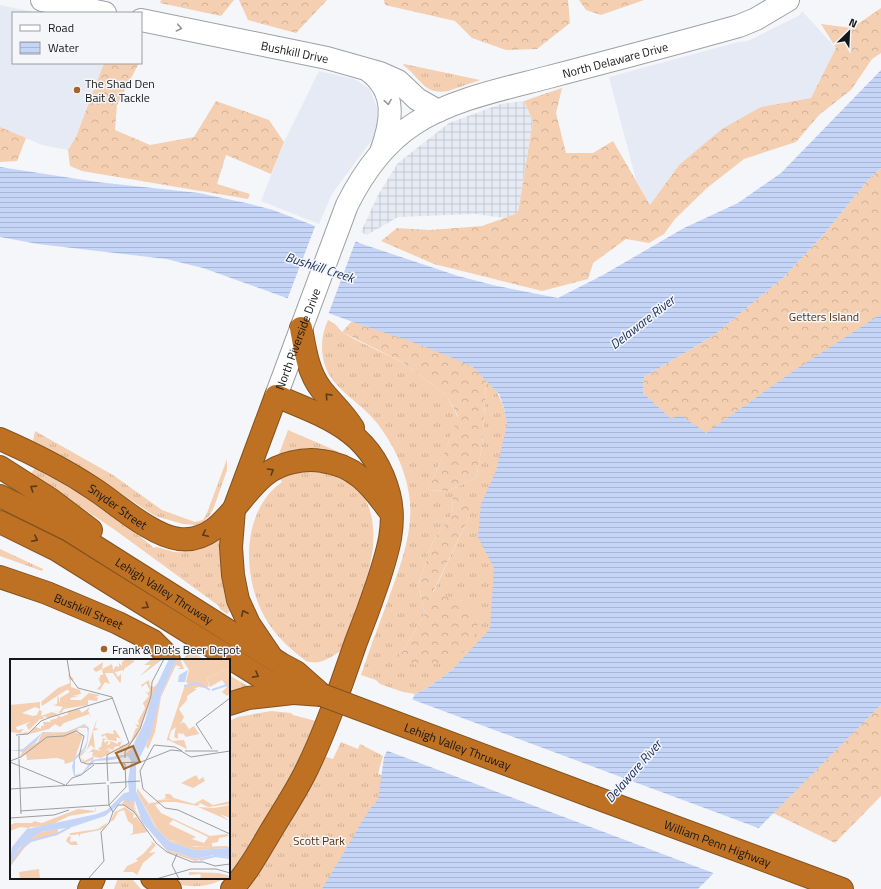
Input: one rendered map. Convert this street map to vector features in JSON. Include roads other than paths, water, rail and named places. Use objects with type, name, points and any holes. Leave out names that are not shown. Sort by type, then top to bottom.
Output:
[{"type":"highway","points":[[305,319],[306,356],[313,376],[322,390],[343,412],[358,440]]},
{"type":"highway","points":[[232,889],[248,869],[297,787],[314,753],[367,614],[387,555],[391,535],[392,515],[389,494],[382,474],[371,455],[343,426],[276,396]]},
{"type":"highway","name":"North Riverside Drive","points":[[234,508],[276,396]]},
{"type":"highway","name":"Snyder Street","points":[[0,439],[37,456],[75,477],[150,528],[173,539],[189,539],[205,536],[219,526],[257,482],[266,474],[275,468],[296,461],[315,460],[336,464],[358,474],[374,491],[392,515]]},
{"type":"highway","points":[[0,467],[70,513],[152,582]]},
{"type":"highway","name":"Lehigh Valley Thruway","points":[[0,496],[69,530],[296,672],[322,695]]},
{"type":"highway","points":[[234,508],[231,547],[235,588],[249,624],[272,658]]},
{"type":"highway","name":"Lehigh Valley Thruway","points":[[4,524],[57,550],[252,672],[283,689],[294,692],[322,695],[594,797]]},
{"type":"highway","name":"Bushkill Street","points":[[0,577],[47,593],[118,623],[153,641],[166,653],[169,659]]},
{"type":"highway","points":[[230,704],[248,698],[294,692]]},
{"type":"highway","name":"William Penn Highway","points":[[594,797],[842,889]]},
{"type":"highway","points":[[89,889],[94,879]]},
{"type":"highway","points":[[154,879],[170,889]]},
{"type":"main road","points":[[42,0],[100,12]]},
{"type":"main road","name":"North Delaware Drive","points":[[438,111],[470,99],[522,84],[739,26],[756,19],[788,0]]},
{"type":"main road","name":"Bushkill Drive","points":[[142,20],[327,58],[380,73],[398,81],[417,99],[438,111]]},
{"type":"main road","points":[[369,70],[385,87],[390,114],[388,128],[380,153]]},
{"type":"main road","name":"North Riverside Drive","points":[[276,396],[347,205],[358,183],[380,153],[407,129],[438,111]]},
{"type":"water","points":[[881,70],[881,168],[868,180],[825,233],[784,277],[713,336],[644,377],[643,393],[670,418],[682,416],[706,433],[795,370],[881,314],[881,705],[698,889],[322,889],[369,810],[378,800],[384,757],[415,694],[426,689],[452,670],[490,629],[494,568],[478,537],[481,504],[496,471],[507,425],[504,408],[499,394],[473,367],[448,356],[203,268],[166,259],[38,244],[0,237],[0,167],[97,182],[199,193],[246,203],[273,210],[365,245],[458,276],[497,286],[558,298],[603,275],[684,228],[738,203],[781,173]]},
{"type":"place","name":"The Shad Den Bait & Tackle","points":[[77,90]]},
{"type":"place","name":"Frank & Dot's Beer Depot","points":[[104,649]]},
{"type":"water label","name":"Bushkill Creek","points":[[320,267]]},
{"type":"water label","name":"Delaware River","points":[[642,322]]},
{"type":"water label","name":"Delaware River","points":[[633,771]]},
{"type":"park label","name":"Getters Island","points":[[824,316]]},
{"type":"park label","name":"Scott Park","points":[[319,840]]}]
